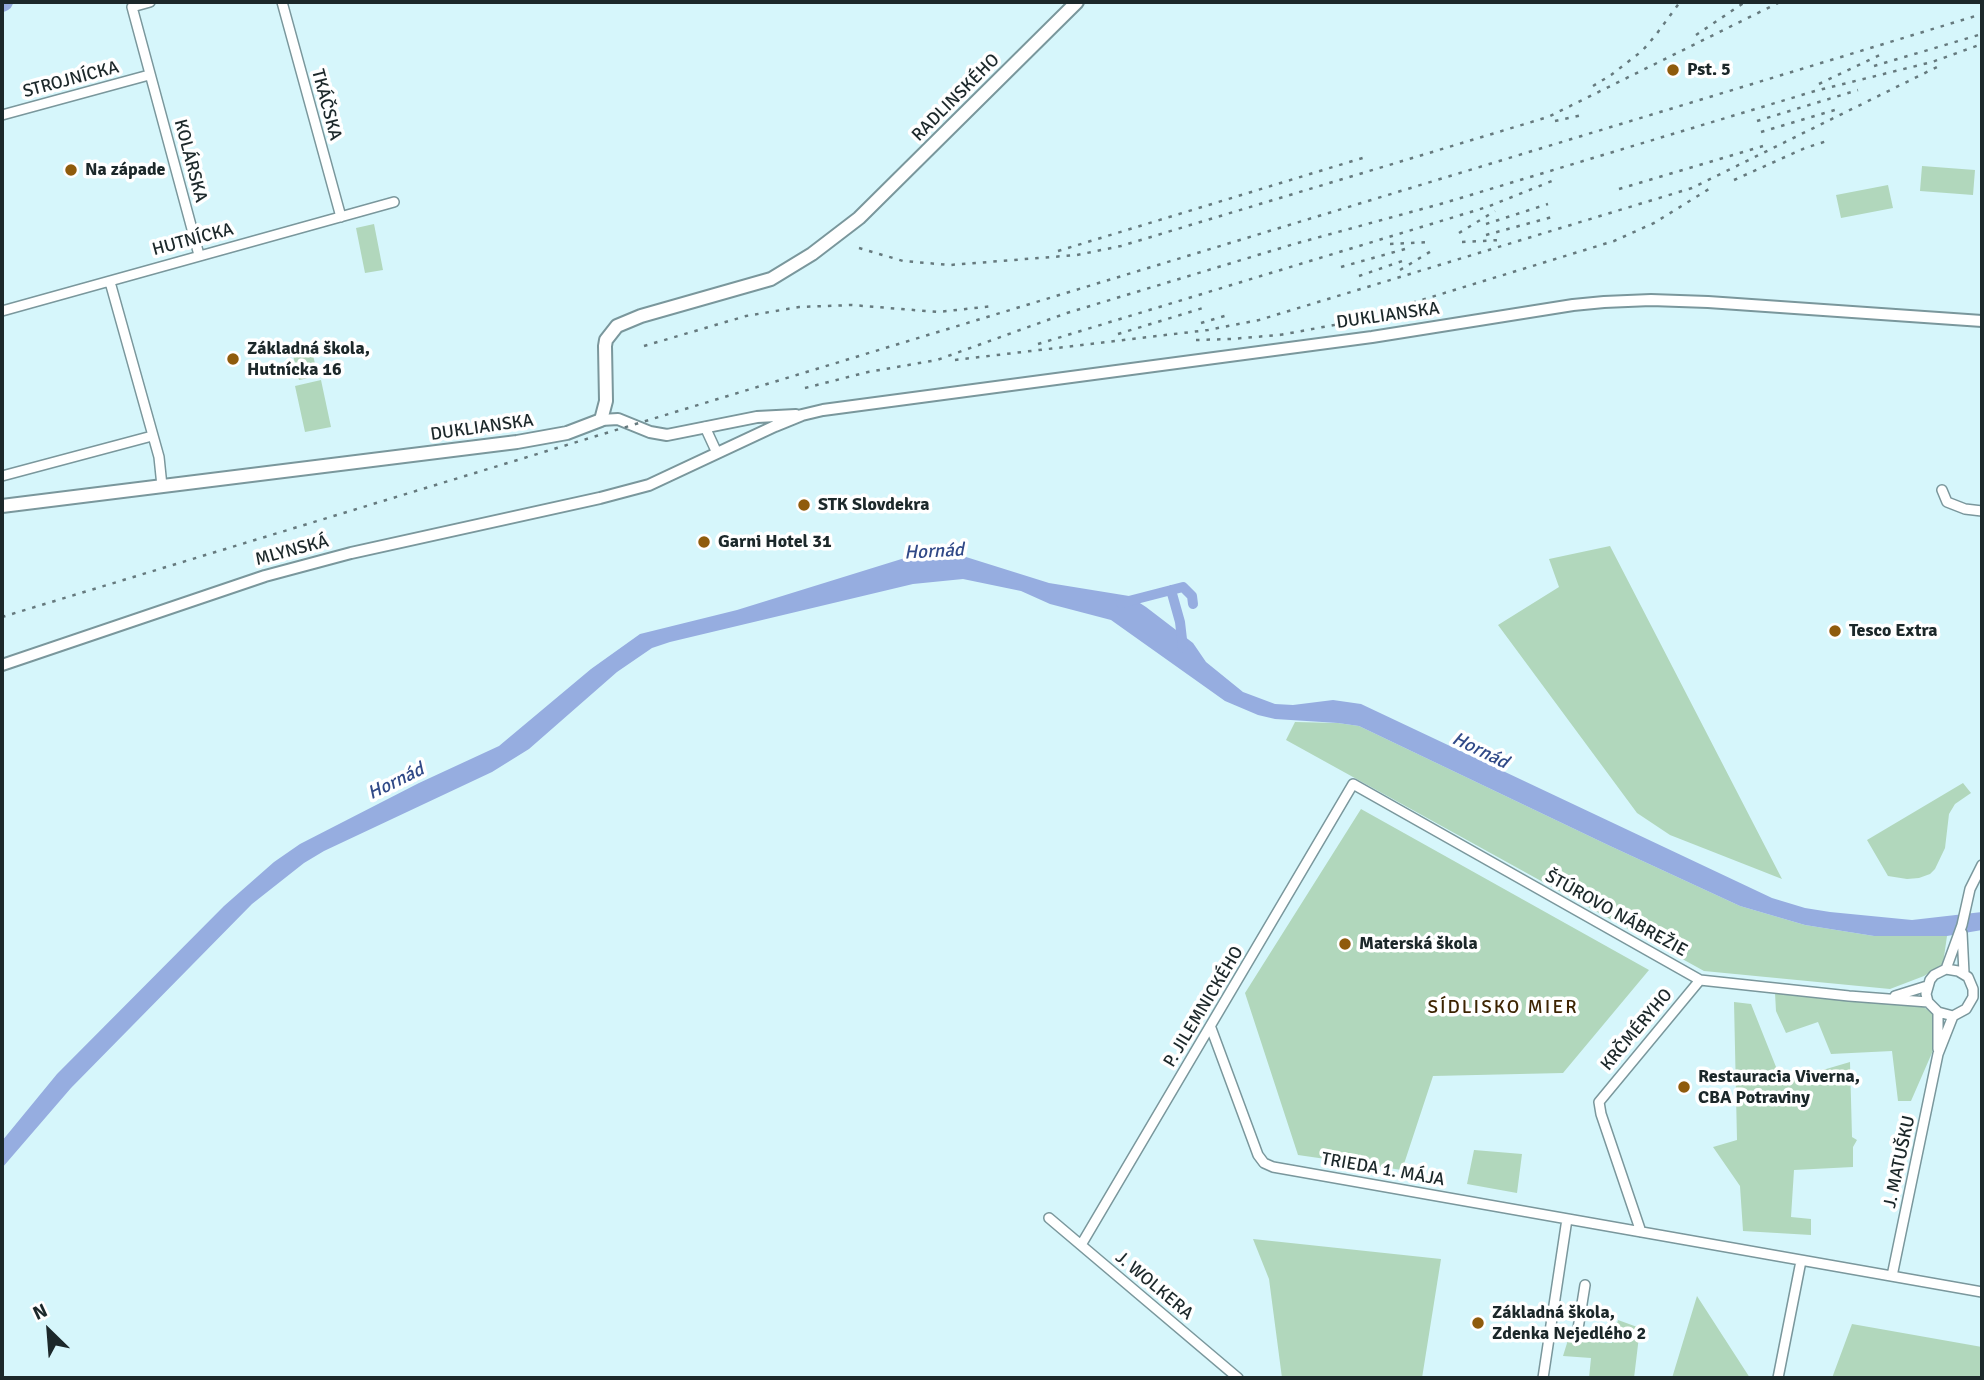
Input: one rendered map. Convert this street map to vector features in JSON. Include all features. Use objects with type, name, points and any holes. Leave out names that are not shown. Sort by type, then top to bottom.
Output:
[{"type":"main road","name":"RADLINSKÉHO","points":[[601,420],[606,401],[606,340],[617,326],[641,316],[771,279],[812,254],[859,218],[1077,2]]},
{"type":"main road","name":"DUKLIANSKA","points":[[2,506],[517,442],[567,433],[601,420]]},
{"type":"street","name":"KOLÁRSKA","points":[[150,2],[132,7],[199,255]]},
{"type":"street","name":"TKÁČSKA","points":[[282,2],[341,217]]},
{"type":"street","name":"STROJNÍCKA","points":[[2,115],[149,75]]},
{"type":"street","name":"HUTNÍCKA","points":[[2,312],[394,202]]},
{"type":"street","points":[[110,282],[159,457],[162,486]]},
{"type":"street","name":"DUKLIANSKA","points":[[802,415],[844,407],[1372,337],[1605,302],[1670,300],[1982,321]]},
{"type":"street","points":[[601,420],[618,419],[663,435],[768,415],[802,415]]},
{"type":"street","name":"MLYNSKÁ","points":[[2,665],[265,576],[351,553],[649,485],[802,415]]},
{"type":"street","points":[[705,427],[717,453]]},
{"type":"street","points":[[2,476],[152,436]]},
{"type":"street","points":[[1942,490],[1947,502],[1965,509],[1982,511]]},
{"type":"street","name":"ŠTÚROVO NÁBREŽIE","points":[[1353,785],[1700,980],[1928,1002]]},
{"type":"street","name":"P. JILEMNICKÉHO","points":[[1080,1245],[1353,785]]},
{"type":"street","points":[[1958,951],[1946,969],[1934,975],[1927,986],[1928,1002],[1938,1012],[1953,1016],[1966,1010],[1978,996],[1964,973],[1958,951],[1967,902],[1975,875],[1982,865]]},
{"type":"street","points":[[1946,969],[1964,973]]},
{"type":"street","name":"KRČMÉRYHO","points":[[1641,1232],[1599,1109],[1599,1102],[1700,980]]},
{"type":"street","points":[[1971,982],[1982,983]]},
{"type":"street","points":[[1885,998],[1927,986]]},
{"type":"street","points":[[1938,1012],[1938,1054]]},
{"type":"street","points":[[1938,1054],[1953,1016]]},
{"type":"street","name":"TRIEDA 1. MÁJA","points":[[1210,1028],[1258,1155],[1269,1166],[1982,1293]]},
{"type":"street","name":"J. MATUŠKU","points":[[1892,1276],[1938,1054]]},
{"type":"street","name":"J. WOLKERA","points":[[1049,1218],[1238,1378]]},
{"type":"street","points":[[1543,1378],[1567,1219]]},
{"type":"street","points":[[1778,1378],[1801,1261]]},
{"type":"street","points":[[1577,1335],[1585,1285]]},
{"type":"green space","points":[[1922,166],[1975,170],[1973,195],[1920,191]]},
{"type":"green space","points":[[1888,185],[1893,208],[1841,218],[1836,195]]},
{"type":"green space","points":[[374,224],[383,270],[365,273],[356,228]]},
{"type":"green space","points":[[311,347],[318,376],[299,380],[292,351]]},
{"type":"green space","points":[[321,380],[331,427],[305,432],[295,386]]},
{"type":"green space","points":[[1610,546],[1782,879],[1670,835],[1637,813],[1498,625],[1559,587],[1549,559]]},
{"type":"green space","points":[[1295,722],[1359,726],[1740,906],[1805,925],[1874,936],[1947,936],[1943,964],[1924,976],[1890,989],[1704,971],[1286,740]]},
{"type":"green space","points":[[1963,783],[1971,793],[1955,804],[1949,814],[1945,848],[1935,869],[1919,878],[1888,876],[1867,840]]},
{"type":"green space","points":[[1361,809],[1649,970],[1563,1073],[1433,1076],[1402,1170],[1298,1155],[1245,993]]},
{"type":"green space","points":[[1775,993],[1924,1007],[1934,1015],[1935,1046],[1911,1101],[1898,1101],[1892,1051],[1831,1054],[1818,1022],[1786,1033],[1776,1011]]},
{"type":"green space","points":[[1734,1002],[1751,1004],[1782,1082],[1850,1062],[1852,1137],[1857,1140],[1853,1147],[1853,1167],[1794,1170],[1791,1217],[1811,1219],[1811,1235],[1743,1231],[1740,1186],[1713,1147],[1737,1140]]},
{"type":"green space","points":[[1474,1150],[1522,1154],[1517,1193],[1467,1184]]},
{"type":"green space","points":[[1253,1239],[1441,1259],[1422,1378],[1282,1378],[1269,1279]]},
{"type":"green space","points":[[1697,1296],[1750,1378],[1672,1378]]},
{"type":"green space","points":[[1618,1320],[1640,1328],[1634,1378],[1589,1378],[1591,1358],[1563,1356],[1568,1340],[1612,1343]]},
{"type":"green space","points":[[1852,1324],[1982,1347],[1982,1378],[1832,1378]]},
{"type":"water","points":[[908,557],[966,557],[1049,583],[1129,596],[1193,643],[1206,662],[1243,692],[1275,704],[1293,705],[1333,700],[1361,704],[1772,898],[1830,912],[1912,920],[1982,912],[1982,930],[1947,936],[1874,936],[1805,925],[1740,906],[1359,726],[1275,719],[1225,701],[1111,620],[1050,604],[1021,591],[963,579],[913,584],[652,648],[617,672],[529,749],[492,772],[304,863],[252,904],[71,1088],[2,1168],[2,1141],[57,1074],[224,906],[274,862],[300,844],[419,783],[499,746],[591,669],[640,634],[737,610]]},
{"type":"waterway","points":[[1121,603],[1183,587],[1192,596],[1193,604]]},
{"type":"waterway","points":[[1171,590],[1180,622],[1183,648]]},
{"type":"railway","points":[[1593,86],[1642,51],[1680,2]]},
{"type":"railway","points":[[1696,35],[1745,2]]},
{"type":"railway","points":[[859,248],[903,261],[950,265],[1077,255],[1121,246],[1548,117],[1780,2]]},
{"type":"railway","points":[[2,617],[1982,14]]},
{"type":"railway","points":[[1874,66],[1982,34]]},
{"type":"railway","points":[[805,388],[868,372],[937,360],[1067,313],[1294,244],[1444,203],[1815,91],[1932,62],[1982,44]]},
{"type":"railway","points":[[1819,84],[1882,54]]},
{"type":"railway","points":[[955,360],[1208,330],[1259,320],[1692,188],[1937,67]]},
{"type":"railway","points":[[1757,121],[1858,90]]},
{"type":"railway","points":[[1761,132],[1838,109]]},
{"type":"railway","points":[[1555,121],[1582,115]]},
{"type":"railway","points":[[1734,180],[1827,141]]},
{"type":"railway","points":[[1619,189],[1763,146]]},
{"type":"railway","points":[[1058,251],[1369,156]]},
{"type":"railway","points":[[1038,344],[1487,207],[1552,181]]},
{"type":"railway","points":[[1280,335],[1376,314],[1614,241],[1654,223],[1709,189]]},
{"type":"railway","points":[[1486,224],[1548,204]]},
{"type":"railway","points":[[1459,233],[1495,211]]},
{"type":"railway","points":[[1486,235],[1552,217]]},
{"type":"railway","points":[[1462,242],[1500,240]]},
{"type":"railway","points":[[1390,244],[1431,242]]},
{"type":"railway","points":[[1341,267],[1405,249]]},
{"type":"railway","points":[[1400,270],[1433,250]]},
{"type":"railway","points":[[1359,276],[1408,259]]},
{"type":"railway","points":[[644,346],[746,316],[799,307],[852,305],[938,312],[993,306]]},
{"type":"railway","points":[[1118,334],[1203,308]]},
{"type":"railway","points":[[1201,323],[1228,315]]},
{"type":"railway","points":[[1196,340],[1290,334]]},
{"type":"place","name":"Pst. 5","points":[[1673,70]]},
{"type":"place","name":"Na západe","points":[[71,170]]},
{"type":"place","name":"Základná škola, Hutnícka 16","points":[[233,359]]},
{"type":"place","name":"STK Slovdekra","points":[[804,505]]},
{"type":"place","name":"Garni Hotel 31","points":[[704,542]]},
{"type":"place","name":"Tesco Extra","points":[[1835,631]]},
{"type":"place","name":"Materská škola","points":[[1345,944]]},
{"type":"place","name":"Restauracia Viverna, CBA Potraviny","points":[[1684,1087]]},
{"type":"place","name":"Základná škola, Zdenka Nejedlého 2","points":[[1478,1323]]},
{"type":"district","name":"SÍDLISKO MIER","points":[[1503,1008]]},
{"type":"water label","name":"Hornád","points":[[934,552]]},
{"type":"water label","name":"Hornád","points":[[1480,751]]},
{"type":"water label","name":"Hornád","points":[[396,782]]}]
